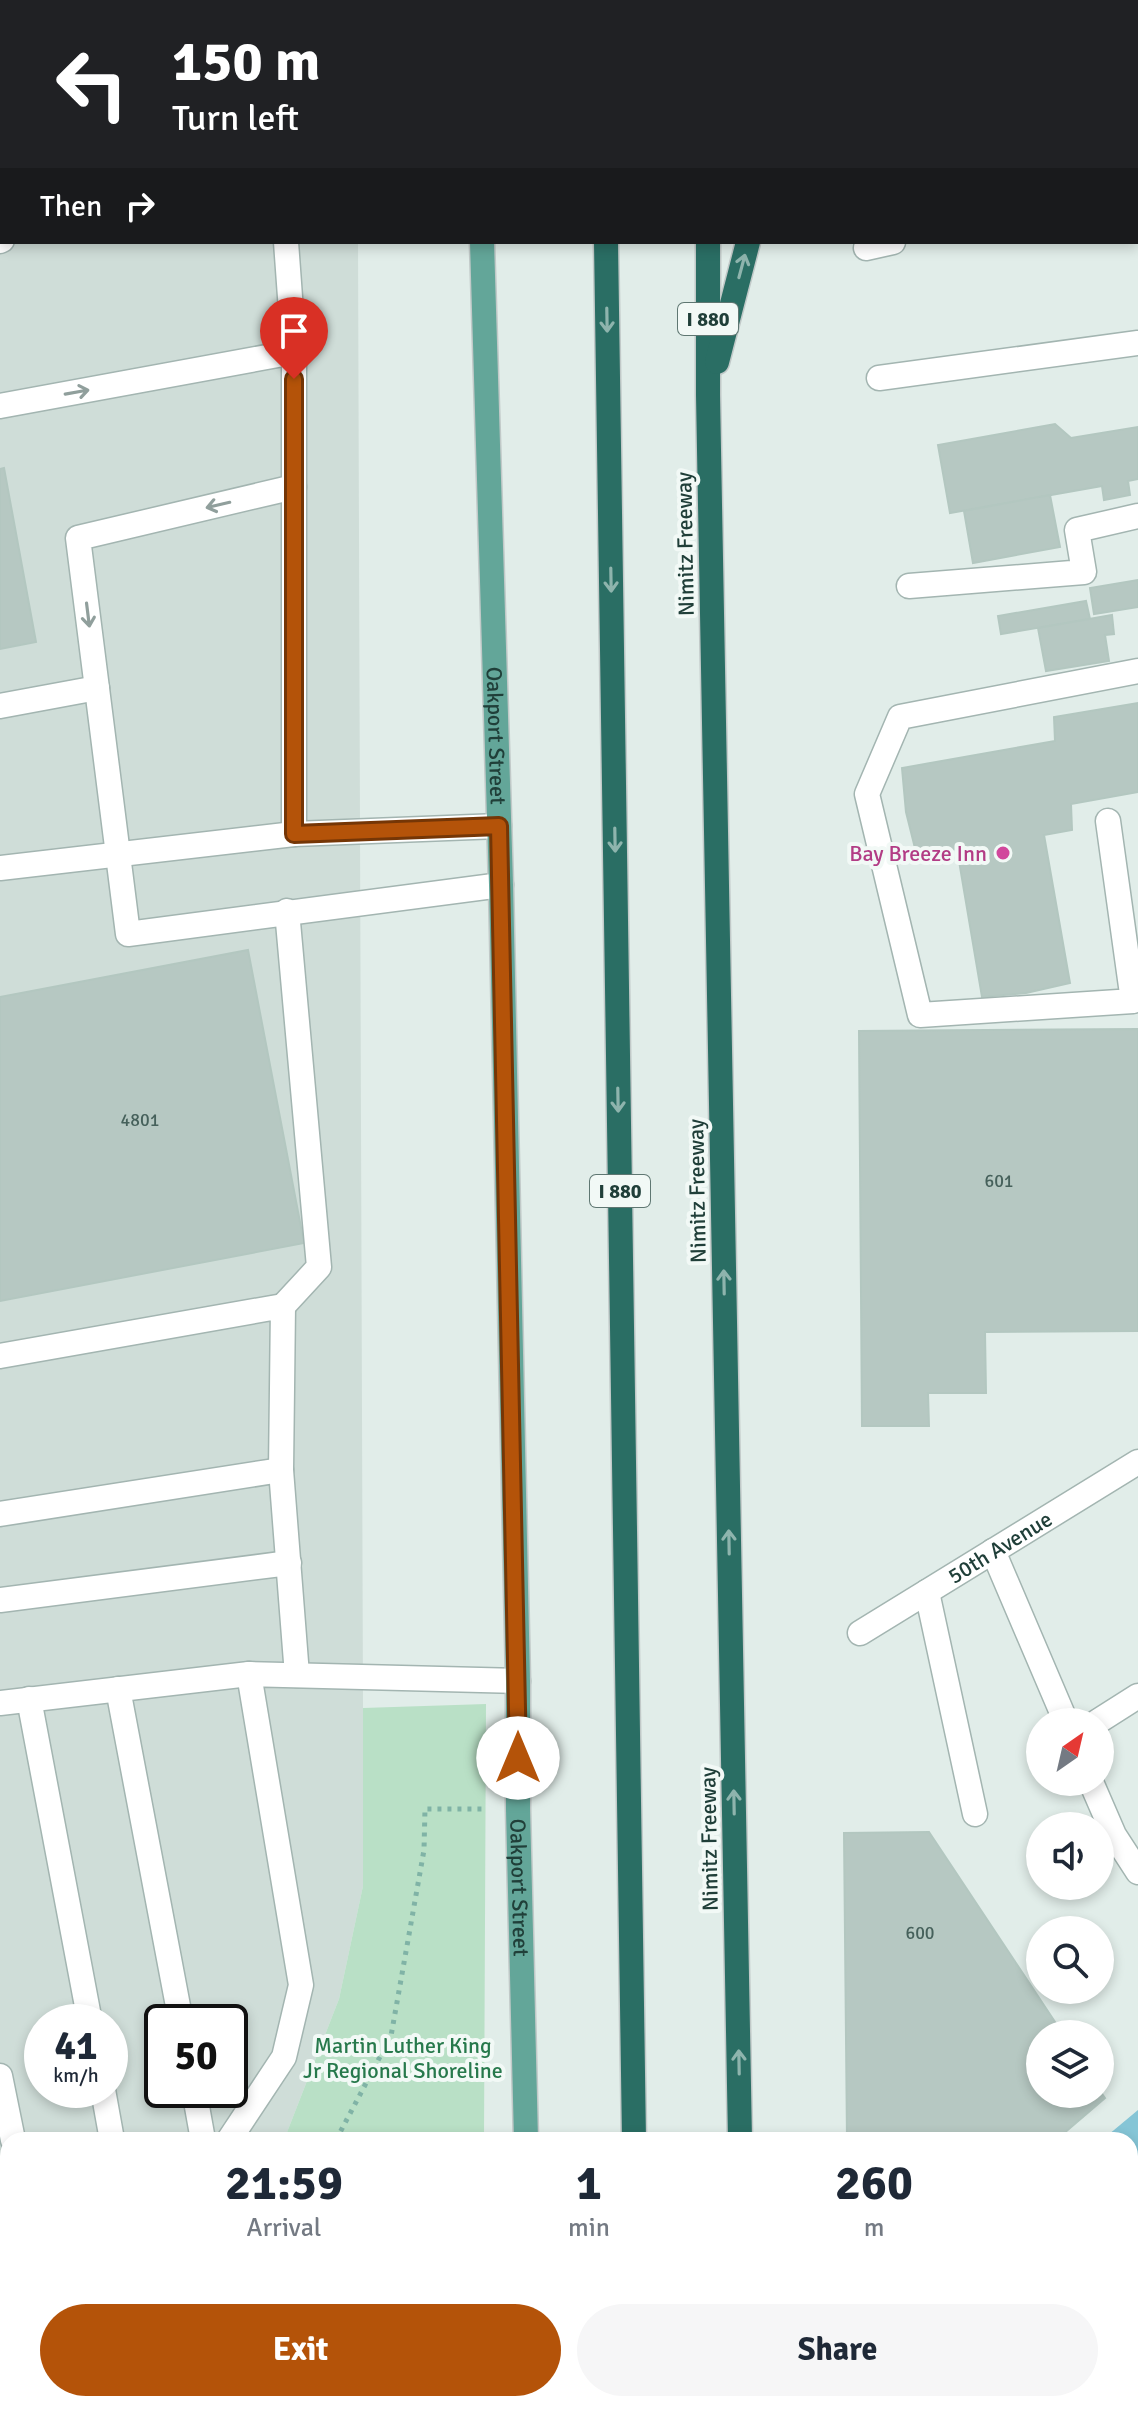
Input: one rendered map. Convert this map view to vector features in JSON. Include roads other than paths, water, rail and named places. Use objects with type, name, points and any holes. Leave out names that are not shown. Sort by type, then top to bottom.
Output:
[{"type":"highway","name":"I 880","points":[[606,244],[634,2132]]},
{"type":"highway","name":"Nimitz Freeway","points":[[708,244],[708,395],[740,2132]]},
{"type":"highway","points":[[708,395],[747,244]]},
{"type":"main road","name":"Oakport Street","points":[[482,244],[501,885],[526,2132]]},
{"type":"street","points":[[286,244],[294,352],[294,834]]},
{"type":"street","points":[[866,248],[884,244]]},
{"type":"street","points":[[879,378],[1138,343]]},
{"type":"street","points":[[0,406],[294,352]]},
{"type":"street","points":[[294,487],[78,538],[128,934],[501,885]]},
{"type":"street","points":[[909,586],[1084,572],[1077,530],[1138,516]]},
{"type":"street","points":[[1108,821],[1136,1002],[920,1015],[867,794],[900,717],[1138,671]]},
{"type":"street","points":[[0,706],[97,688]]},
{"type":"street","points":[[0,868],[294,834],[499,826]]},
{"type":"street","points":[[0,1356],[283,1306],[319,1267],[287,911]]},
{"type":"street","points":[[283,1306],[281,1470],[297,1675]]},
{"type":"street","name":"50th Avenue","points":[[860,1633],[1138,1462]]},
{"type":"street","points":[[0,1514],[281,1470]]},
{"type":"street","points":[[993,1551],[1060,1708]]},
{"type":"street","points":[[0,1600],[289,1563]]},
{"type":"street","points":[[927,1592],[975,1814]]},
{"type":"street","points":[[0,1703],[249,1674],[518,1681]]},
{"type":"street","points":[[234,2132],[284,2057],[301,1985],[249,1674]]},
{"type":"street","points":[[118,1689],[178,2004]]},
{"type":"street","points":[[1114,1711],[1138,1696]]},
{"type":"street","points":[[29,1699],[87,2004]]},
{"type":"street","points":[[1097,1796],[1114,1835],[1138,1872]]},
{"type":"street","points":[[0,2076],[11,2132]]},
{"type":"street","points":[[106,2108],[111,2132]]},
{"type":"street","points":[[197,2108],[202,2132]]},
{"type":"water","points":[[1138,2110],[1138,2132],[1112,2132]]},
{"type":"place","name":"Bay Breeze Inn","points":[[1003,853]]},
{"type":"park label","name":"Martin Luther King Jr Regional Shoreline","points":[[403,2058]]}]
